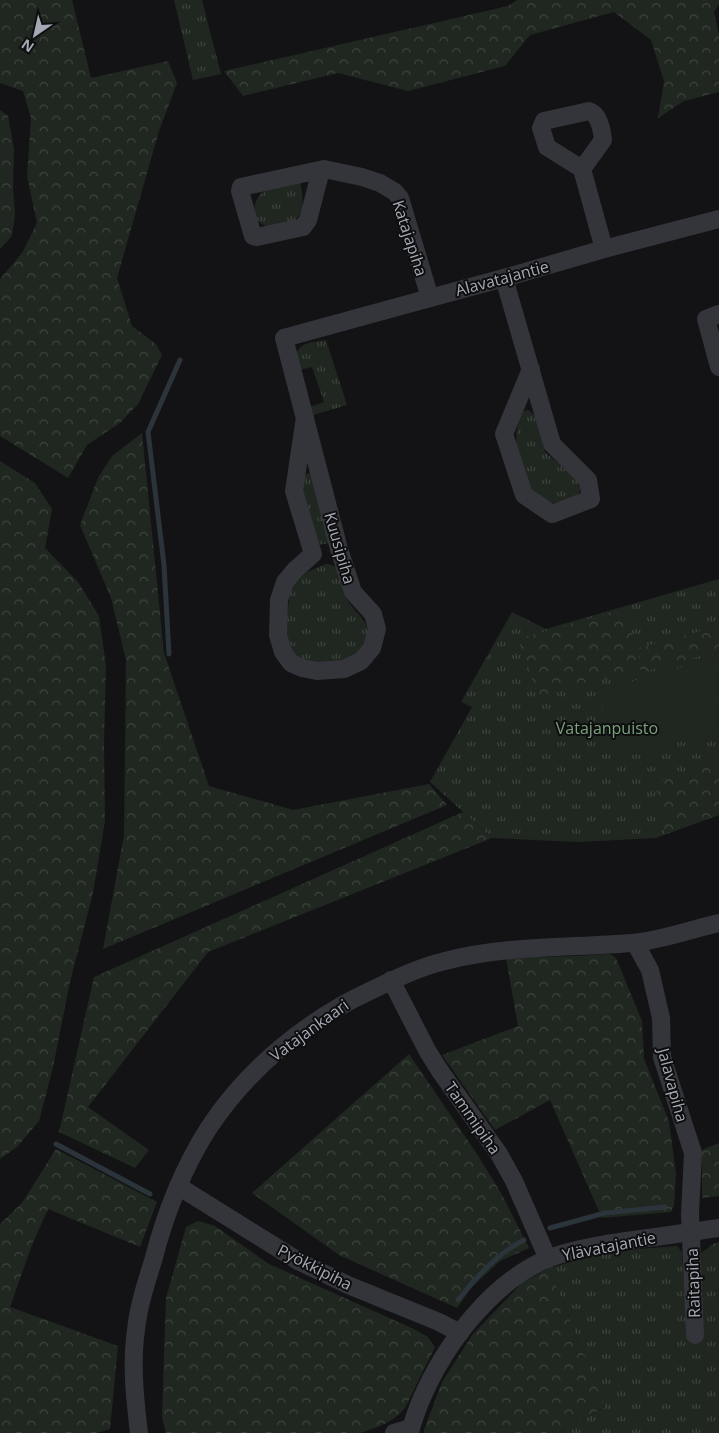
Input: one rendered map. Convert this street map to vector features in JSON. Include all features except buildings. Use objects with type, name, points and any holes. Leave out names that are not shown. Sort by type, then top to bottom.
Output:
[{"type":"street","name":"Katajapiha","points":[[324,169],[320,174],[306,224],[303,227],[253,236],[240,188],[324,169],[380,183],[395,192],[400,198],[430,298]]},
{"type":"street","points":[[582,169],[604,249]]},
{"type":"street","name":"Alavatajantie","points":[[284,338],[719,219]]},
{"type":"street","points":[[504,278],[531,369],[552,444],[588,480],[591,499],[552,514],[524,495],[504,434],[531,369]]},
{"type":"street","points":[[719,314],[706,318],[719,367]]},
{"type":"street","name":"Kuusipiha","points":[[284,338],[305,417],[339,549],[353,592],[373,614],[377,629],[372,648],[361,661],[344,669],[317,671],[302,668],[291,663],[283,652],[278,635],[280,600],[285,582],[313,554],[294,491],[305,417]]},
{"type":"street","points":[[313,554],[339,549]]},
{"type":"street","name":"Vatajankaari","points":[[139,1433],[133,1368],[136,1329],[161,1230],[178,1186],[208,1129],[241,1086],[286,1043],[320,1018],[353,998],[391,980],[445,961],[484,953],[520,949],[634,943],[719,923]]},
{"type":"street","name":"Jalavapiha","points":[[634,943],[650,970],[661,1018],[662,1057],[693,1154],[691,1232]]},
{"type":"street","name":"Tammipiha","points":[[391,980],[428,1052],[499,1154],[514,1181],[548,1258]]},
{"type":"street","name":"Pyökkipiha","points":[[178,1186],[300,1262],[348,1285],[439,1322],[460,1333]]},
{"type":"street","name":"Ylävatajantie","points":[[405,1431],[435,1370],[460,1333],[485,1303],[504,1285],[525,1270],[548,1258],[576,1250],[719,1228]]},
{"type":"street","name":"Raitapiha","points":[[691,1232],[695,1335]]},
{"type":"green space","points":[[0,0],[72,0],[91,78],[168,61],[177,83],[159,131],[117,278],[132,326],[156,344],[162,355],[138,404],[120,423],[87,445],[68,478],[0,436],[0,279],[22,253],[37,223],[27,176],[31,118],[23,91],[0,83]]},
{"type":"green space","points":[[174,0],[202,0],[221,74],[193,80]]},
{"type":"green space","points":[[517,0],[719,0],[719,4],[714,12],[719,35],[719,92],[684,101],[658,118],[664,81],[651,40],[614,12],[530,35],[505,66],[408,91],[338,73],[243,96],[224,71],[508,6]]},
{"type":"green space","points":[[0,110],[8,116],[14,149],[13,188],[15,214],[12,236],[0,249]]},
{"type":"green space","points":[[300,182],[303,203],[297,218],[274,227],[263,225],[256,217],[255,209],[256,201],[260,194],[274,187]]},
{"type":"green space","points":[[326,340],[347,405],[313,415],[310,407],[324,402],[312,367],[299,370],[297,353],[305,345]]},
{"type":"green space","points":[[529,410],[535,416],[545,452],[578,480],[581,487],[579,493],[574,498],[556,503],[547,502],[530,490],[516,446],[520,417],[524,411]]},
{"type":"green space","points":[[142,433],[164,653],[209,786],[293,810],[429,784],[447,805],[103,949],[124,835],[126,660],[111,598],[80,525],[98,478],[112,456]]},
{"type":"green space","points":[[0,461],[35,483],[52,509],[45,548],[78,582],[99,616],[106,666],[105,821],[93,893],[70,982],[53,1067],[39,1121],[17,1147],[0,1159]]},
{"type":"green space","points":[[311,472],[330,543],[317,545],[302,493],[305,475]]},
{"type":"green space","points":[[326,564],[336,567],[339,571],[349,603],[366,625],[367,639],[360,651],[348,661],[307,665],[290,652],[285,633],[290,591],[298,579],[307,572]]},
{"type":"green space","name":"Vatajanpuisto","points":[[719,579],[719,815],[656,838],[578,842],[492,838],[430,782],[472,707],[461,702],[512,612],[546,629]]},
{"type":"green space","points":[[625,608],[641,667],[638,648],[719,626],[719,651],[643,672],[642,669],[538,697],[518,639]]},
{"type":"green space","points":[[718,657],[719,730],[618,759],[598,691]]},
{"type":"green space","points":[[719,762],[719,814],[665,834],[655,783]]},
{"type":"green space","points":[[463,812],[492,838],[208,952],[88,1107],[149,1150],[135,1168],[59,1132],[94,977]]},
{"type":"green space","points":[[610,954],[616,958],[642,1021],[644,1059],[669,1121],[676,1174],[674,1205],[671,1212],[602,1218],[550,1100],[495,1130],[442,1055],[518,1026],[506,958]]},
{"type":"green space","points":[[409,1054],[501,1193],[529,1248],[500,1261],[472,1287],[457,1308],[339,1255],[252,1193]]},
{"type":"green space","points":[[719,1143],[719,1196],[702,1198],[702,1150]]},
{"type":"green space","points":[[56,1149],[157,1202],[140,1247],[48,1209],[32,1245],[10,1307],[118,1346],[110,1429],[97,1433],[0,1433],[0,1224],[22,1203]]},
{"type":"green space","points":[[198,1221],[215,1226],[269,1264],[428,1337],[435,1347],[401,1413],[385,1424],[361,1433],[166,1433],[162,1418],[166,1298],[186,1227]]},
{"type":"green space","points":[[719,1242],[719,1433],[558,1433],[605,1407],[549,1268],[596,1255],[677,1246],[682,1252],[687,1332],[702,1327],[701,1253]]},
{"type":"green space","points":[[549,1268],[605,1407],[558,1433],[424,1433],[442,1382],[473,1334],[522,1283]]},
{"type":"waterway","points":[[169,654],[164,565],[148,432],[180,360]]},
{"type":"waterway","points":[[56,1144],[150,1194]]},
{"type":"waterway","points":[[550,1228],[605,1213],[665,1207]]},
{"type":"waterway","points":[[458,1300],[488,1266],[514,1245],[524,1240]]}]
